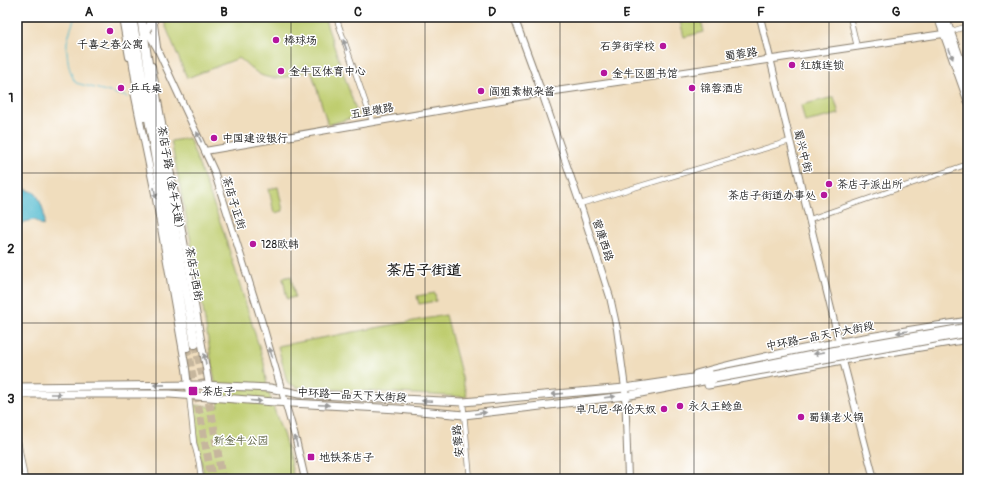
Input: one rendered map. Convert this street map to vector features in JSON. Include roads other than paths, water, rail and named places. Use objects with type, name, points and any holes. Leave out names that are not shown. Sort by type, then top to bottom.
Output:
[{"type":"highway","points":[[126,17],[139,96],[144,118],[153,140]]},
{"type":"highway","name":"茶店子路（金牛大道）","points":[[132,17],[191,346]]},
{"type":"highway","name":"茶店子西街","points":[[141,17],[145,32],[191,346]]},
{"type":"highway","points":[[145,17],[145,32]]},
{"type":"main road","points":[[938,17],[947,33],[968,80]]},
{"type":"main road","points":[[945,17],[947,33],[968,102]]},
{"type":"main road","name":"中环路一品天下大街段","points":[[682,383],[696,374],[717,368],[840,342],[968,321]]},
{"type":"main road","points":[[714,377],[837,350],[968,328]]},
{"type":"main road","points":[[714,377],[968,333]]},
{"type":"main road","name":"中环路一品天下大街段","points":[[682,383],[700,386],[968,339]]},
{"type":"main road","name":"中环路一品天下大街段","points":[[17,394],[170,394],[398,409],[464,415],[625,392],[714,377]]},
{"type":"main road","name":"中环路一品天下大街段","points":[[17,387],[188,385],[270,388],[299,394],[463,402],[625,392]]},
{"type":"street","points":[[122,17],[137,109],[162,190]]},
{"type":"street","points":[[153,17],[145,32],[178,207],[211,397]]},
{"type":"street","points":[[153,17],[157,48]]},
{"type":"street","points":[[336,17],[372,121]]},
{"type":"street","name":"营康西路","points":[[514,17],[542,93],[610,297],[617,329],[625,392],[628,479]]},
{"type":"street","name":"蜀兴中街","points":[[760,17],[840,342],[843,360],[874,479]]},
{"type":"street","points":[[850,17],[857,47]]},
{"type":"street","points":[[947,33],[968,26]]},
{"type":"street","name":"茶店子正街","points":[[145,32],[157,48],[214,171],[264,329],[285,402]]},
{"type":"street","name":"蜀蓉路","points":[[542,93],[947,33]]},
{"type":"street","name":"五里墩路","points":[[205,151],[372,121],[542,93]]},
{"type":"street","points":[[143,129],[183,351],[194,443],[201,479]]},
{"type":"street","points":[[580,204],[790,142]]},
{"type":"street","points":[[810,219],[968,164]]},
{"type":"street","points":[[285,402],[305,479]]},
{"type":"street","name":"安蓉路","points":[[463,402],[470,479]]},
{"type":"street","points":[[17,435],[25,479]]},
{"type":"water","points":[[17,186],[36,193],[44,213],[43,226],[35,220],[23,222],[17,230]]},
{"type":"waterway","points":[[75,17],[67,42],[67,47],[68,64],[76,83],[128,97]]},
{"type":"tunnel","points":[[195,344],[212,416],[222,479]]},
{"type":"tunnel","points":[[187,347],[212,479]]},
{"type":"place","name":"千喜之春公寓","points":[[110,31]]},
{"type":"place","name":"棒球场","points":[[276,40]]},
{"type":"place","name":"石笋街学校","points":[[663,46]]},
{"type":"place","name":"红旗连锁","points":[[792,65]]},
{"type":"place","name":"金牛区体育中心","points":[[281,71]]},
{"type":"place","name":"金牛区图书馆","points":[[604,73]]},
{"type":"place","name":"乒乓桌","points":[[121,88]]},
{"type":"place","name":"锦蓉酒店","points":[[692,88]]},
{"type":"place","name":"阎姐素椒杂酱","points":[[481,91]]},
{"type":"place","name":"中国建设银行","points":[[214,138]]},
{"type":"place","name":"茶店子派出所","points":[[829,184]]},
{"type":"place","name":"茶店子街道办事处","points":[[824,195]]},
{"type":"place","name":"128欧韩","points":[[253,244]]},
{"type":"place","name":"茶店子","points":[[193,391]]},
{"type":"place","name":"永久王鲶鱼","points":[[680,406]]},
{"type":"place","name":"卓凡尼·华伦天奴","points":[[664,409]]},
{"type":"place","name":"蜀镇老火锅","points":[[801,417]]},
{"type":"place","name":"地铁茶店子","points":[[311,457]]},
{"type":"district","name":"茶店子街道","points":[[424,270]]},
{"type":"park label","name":"新金牛公园","points":[[241,440]]}]
